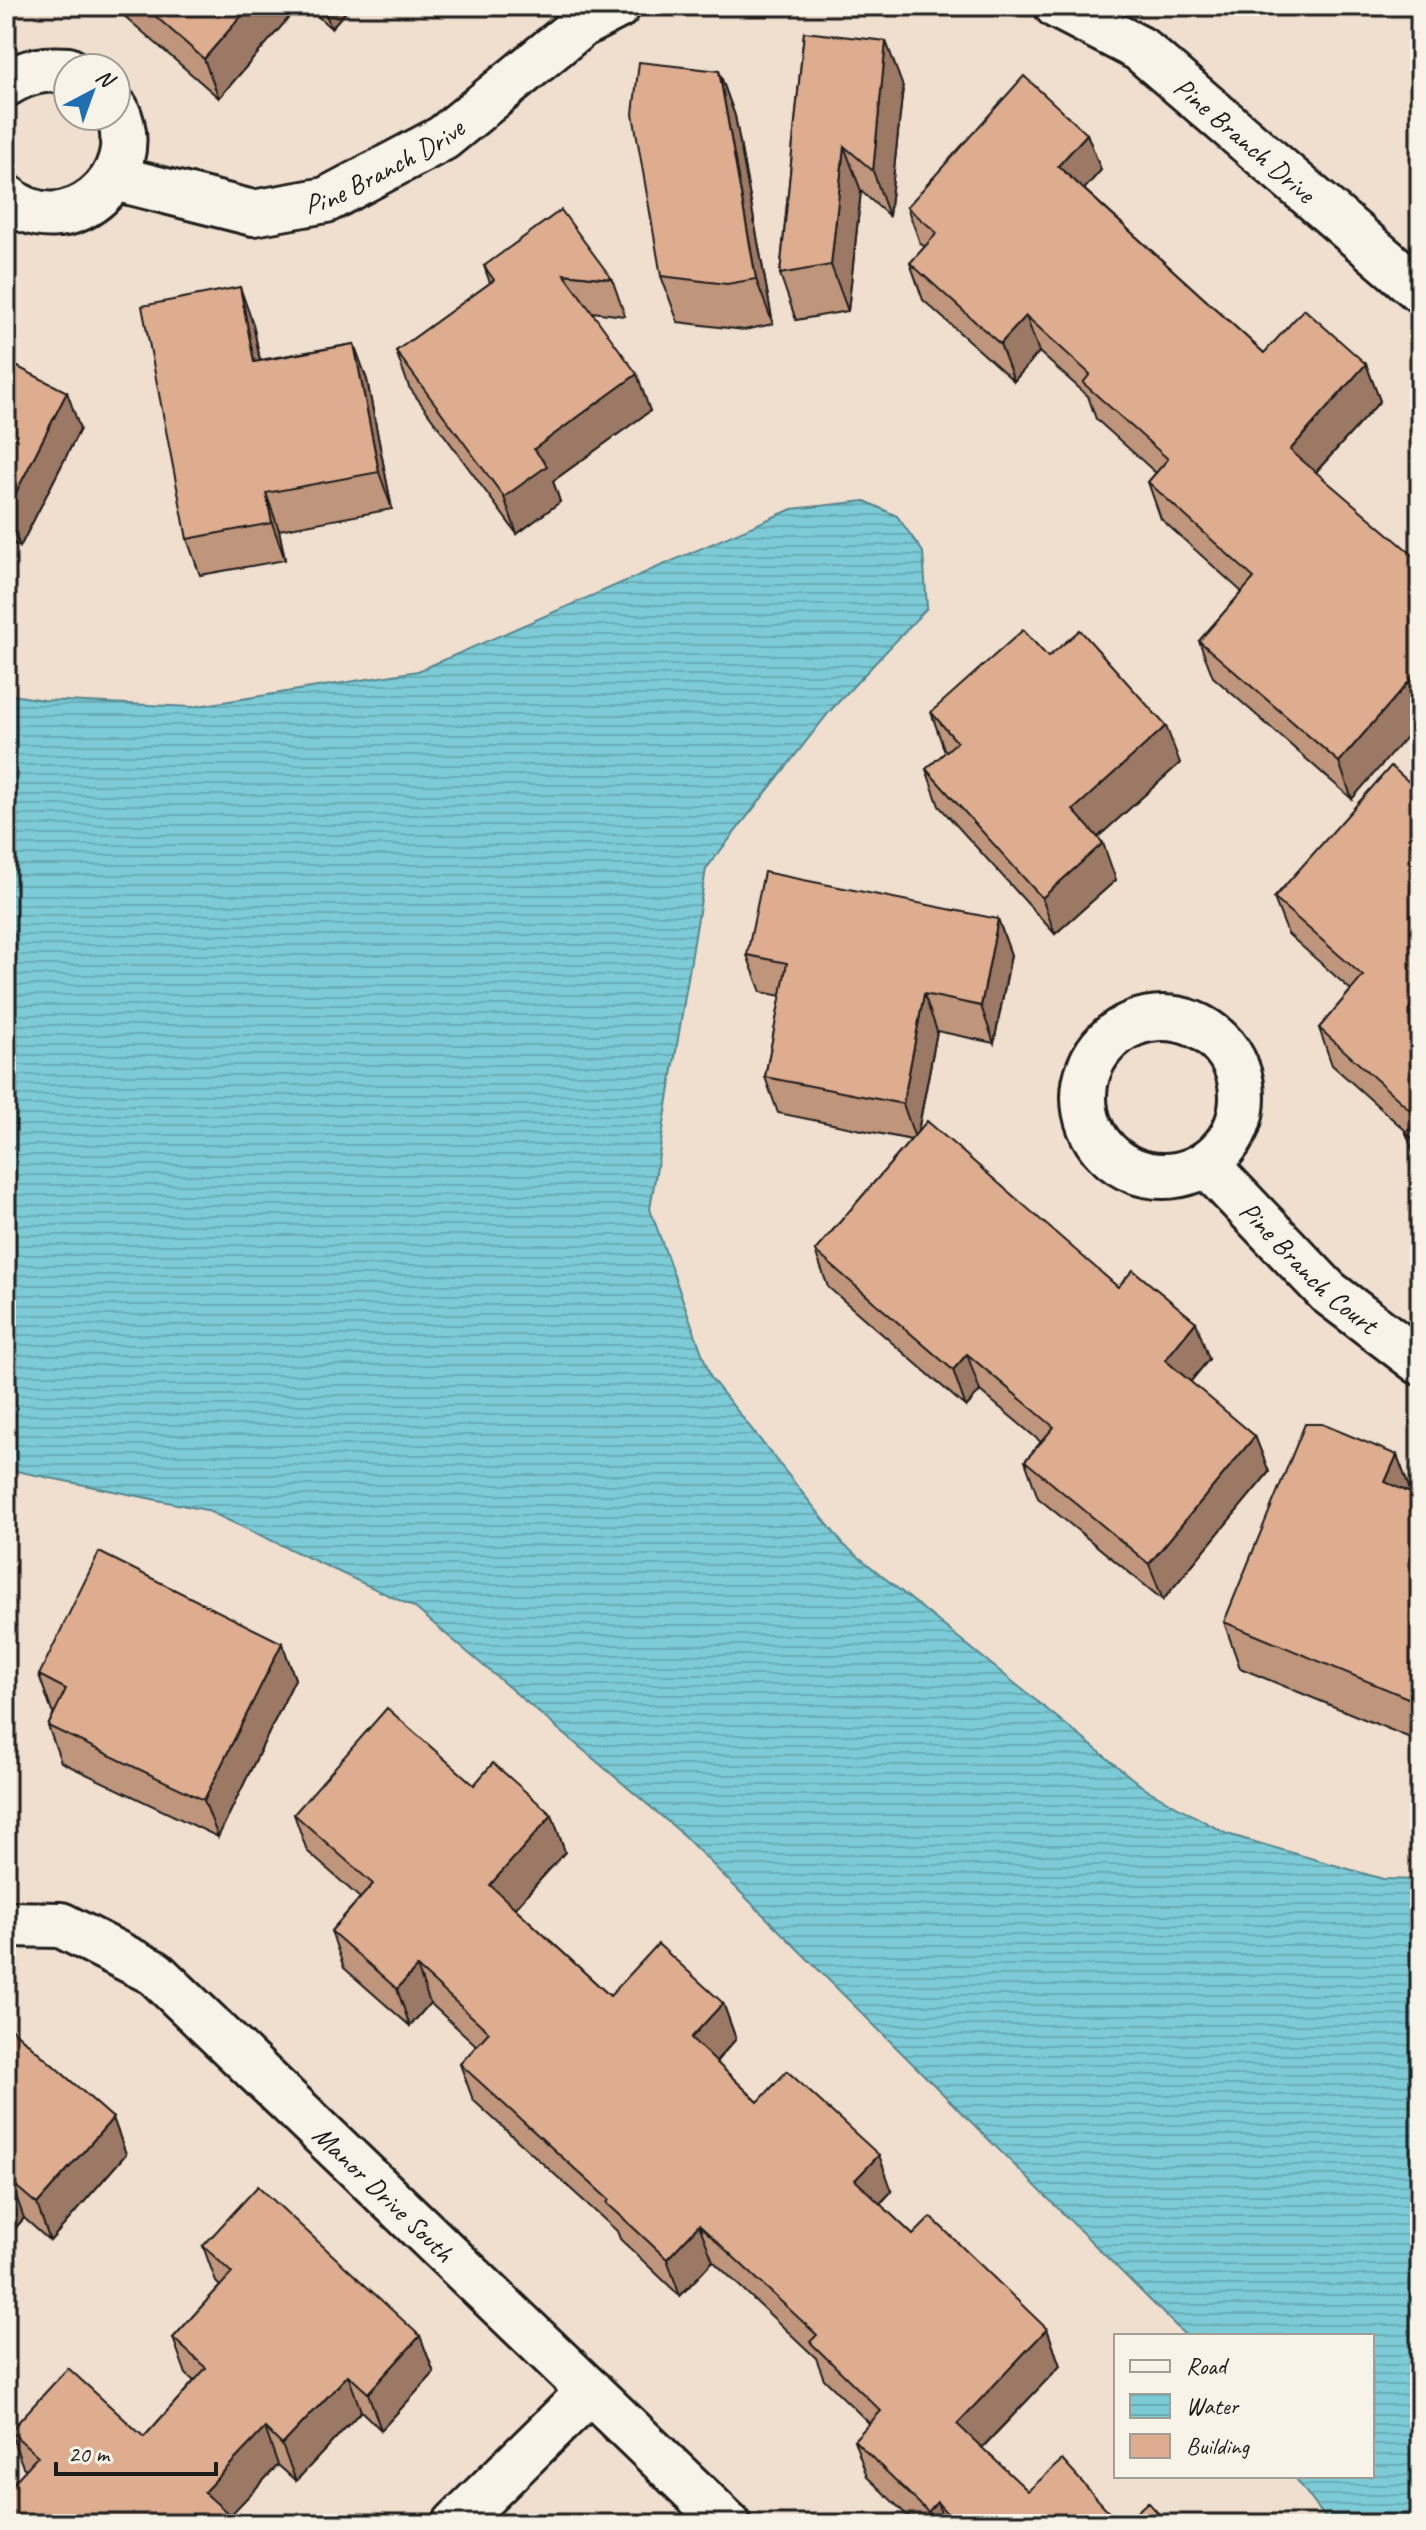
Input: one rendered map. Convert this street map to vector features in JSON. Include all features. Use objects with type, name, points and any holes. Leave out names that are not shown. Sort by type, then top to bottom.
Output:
[{"type":"street","name":"Pine Branch Drive","points":[[114,178],[253,213],[326,200],[443,138],[581,25],[618,6]]},
{"type":"street","name":"Pine Branch Drive","points":[[1057,6],[1140,49],[1420,290]]},
{"type":"street","points":[[6,84],[22,74],[52,69]]},
{"type":"street","points":[[6,197],[14,204],[36,212],[59,214],[81,208],[100,196],[114,178],[123,157],[123,132]]},
{"type":"street","name":"Pine Branch Court","points":[[1206,1164],[1328,1292],[1420,1362]]},
{"type":"street","name":"Manor Drive South","points":[[6,1924],[61,1925],[155,1973],[728,2524]]},
{"type":"street","points":[[455,2524],[590,2391]]},
{"type":"water","points":[[865,501],[897,516],[923,552],[927,608],[830,711],[706,869],[650,1209],[711,1378],[844,1545],[1144,1788],[1227,1834],[1383,1879],[1420,1880],[1420,2524],[1330,2524],[1296,2478],[1374,2478],[1374,2334],[1184,2334],[679,1831],[414,1607],[206,1510],[6,1469],[6,694],[43,700],[192,707],[418,671],[792,509]]},
{"type":"building","points":[[144,6],[250,6],[204,59]]},
{"type":"building","points":[[804,32],[886,41],[873,171],[844,146],[831,265],[780,274]]},
{"type":"building","points":[[639,62],[719,71],[756,279],[727,284],[661,276],[633,114]]},
{"type":"building","points":[[1024,76],[1087,134],[1058,166],[1264,353],[1304,309],[1366,364],[1290,450],[1420,561],[1420,669],[1339,762],[1199,641],[1254,578],[1148,482],[1168,459],[1083,383],[1090,374],[1026,316],[1000,344],[910,263],[937,233],[907,207]]},
{"type":"building","points":[[561,210],[612,279],[564,274],[637,374],[534,449],[547,466],[504,497],[396,351],[494,280],[484,266]]},
{"type":"building","points":[[240,287],[254,362],[354,344],[379,472],[266,493],[272,523],[187,539],[142,306]]},
{"type":"building","points":[[6,361],[67,392],[7,510],[6,510]]},
{"type":"building","points":[[1023,630],[1048,657],[1080,630],[1166,726],[1073,810],[1103,843],[1042,898],[926,769],[957,742],[931,712]]},
{"type":"building","points":[[1391,766],[1420,792],[1420,804],[1416,809],[1420,813],[1420,1145],[1406,1133],[1419,1118],[1319,1028],[1363,976],[1274,898]]},
{"type":"building","points":[[764,872],[998,919],[981,1006],[924,994],[903,1104],[765,1077],[787,963],[747,955]]},
{"type":"building","points":[[927,1121],[1118,1287],[1133,1270],[1196,1322],[1165,1360],[1255,1436],[1149,1564],[1025,1461],[1054,1427],[967,1354],[953,1370],[815,1251]]},
{"type":"building","points":[[1305,1424],[1322,1424],[1397,1455],[1385,1482],[1420,1497],[1420,1703],[1224,1622]]},
{"type":"building","points":[[99,1552],[282,1643],[204,1800],[48,1726],[66,1689],[39,1675]]},
{"type":"building","points":[[387,1708],[474,1785],[493,1763],[552,1815],[490,1885],[610,1996],[658,1944],[723,2003],[691,2038],[758,2102],[787,2071],[879,2155],[855,2180],[913,2235],[931,2217],[1047,2329],[957,2424],[1028,2491],[1062,2460],[1120,2524],[956,2524],[937,2502],[928,2512],[854,2440],[881,2411],[810,2342],[817,2335],[699,2225],[667,2259],[607,2203],[609,2200],[460,2064],[489,2032],[417,1967],[397,1989],[331,1931],[373,1884],[294,1814]]},
{"type":"building","points":[[6,2024],[113,2118],[37,2204],[11,2182],[6,2187]]},
{"type":"building","points":[[258,2186],[420,2336],[368,2393],[348,2375],[282,2445],[265,2428],[204,2492],[240,2524],[6,2524],[6,2491],[38,2456],[10,2431],[68,2368],[144,2437],[206,2368],[173,2338],[232,2273],[203,2246]]},
{"type":"building","points":[[1148,2502],[1168,2524],[1123,2524]]}]
